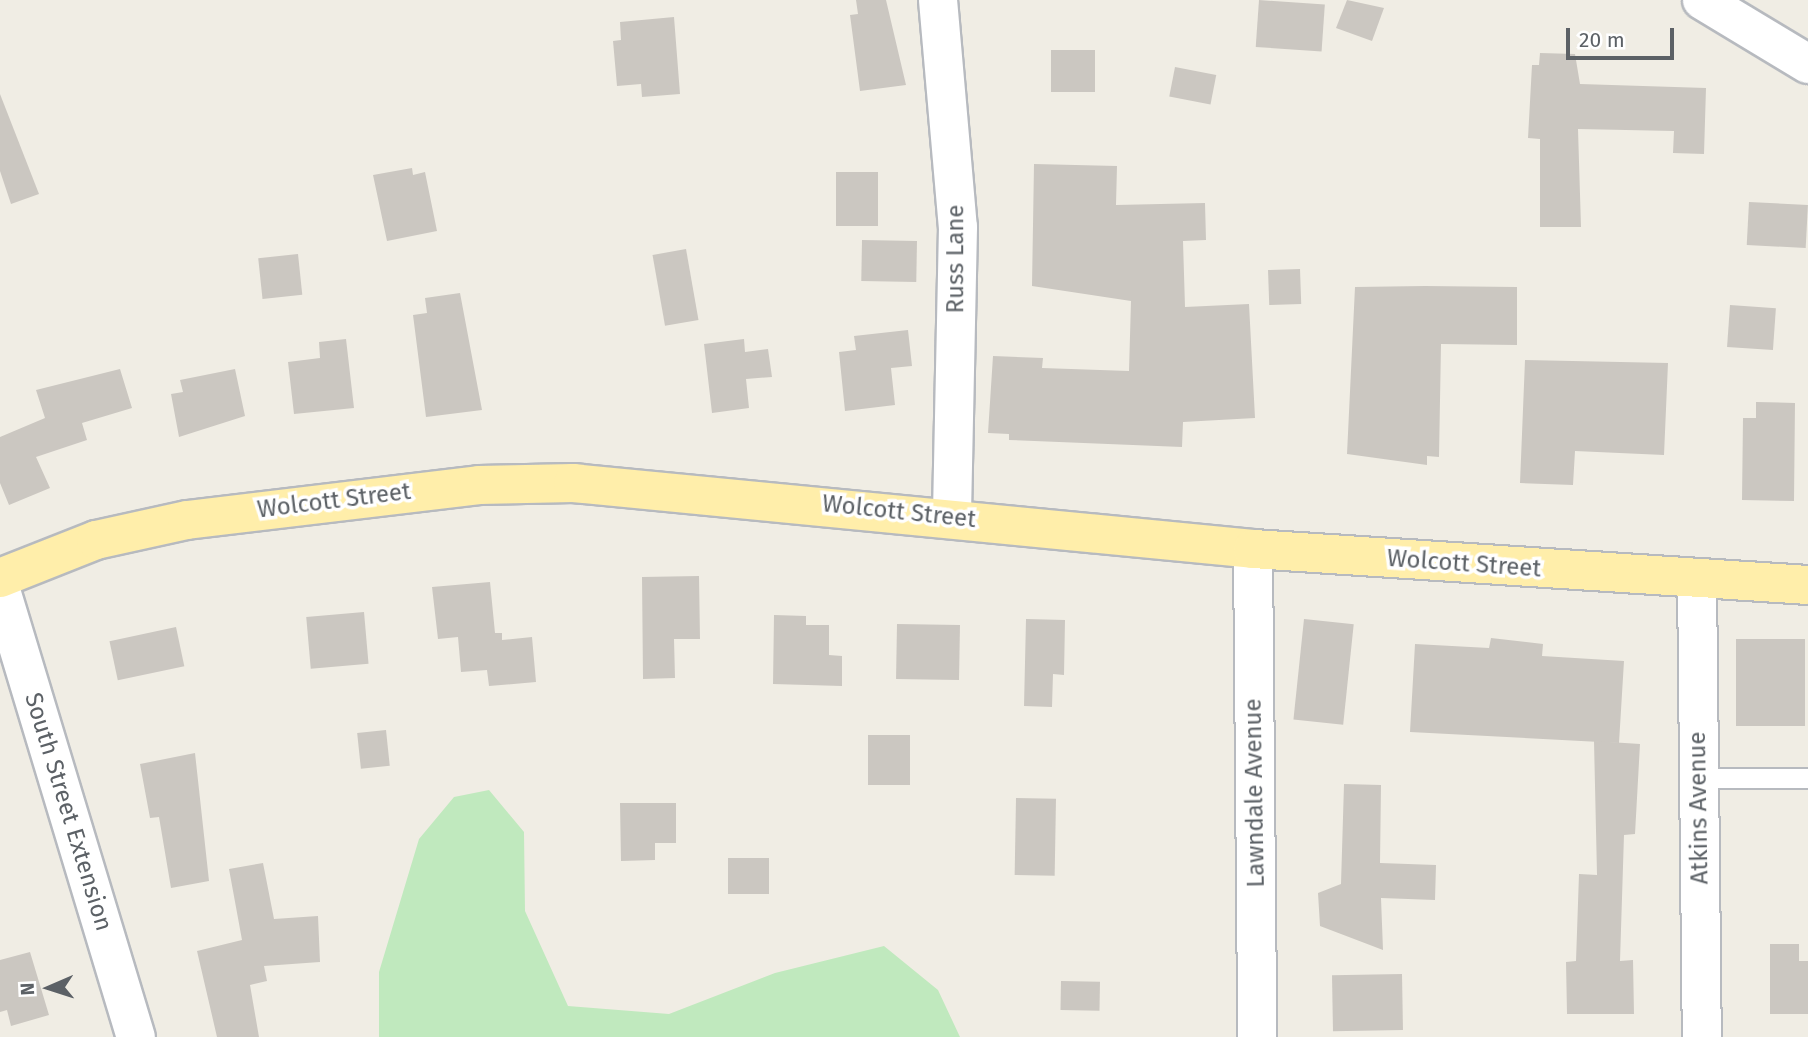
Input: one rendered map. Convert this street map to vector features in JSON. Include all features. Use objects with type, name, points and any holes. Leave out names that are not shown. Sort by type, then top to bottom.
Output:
[{"type":"main road","name":"Wolcott Street","points":[[0,578],[96,540],[187,520],[479,485],[674,489],[1253,549],[1808,584]]},
{"type":"street","name":"Russ Lane","points":[[938,0],[958,227],[951,518]]},
{"type":"street","points":[[1702,0],[1808,64]]},
{"type":"street","name":"Lawndale Avenue","points":[[1253,549],[1258,1037]]},
{"type":"street","name":"Atkins Avenue","points":[[1697,578],[1702,1037]]},
{"type":"street","name":"South Street Extension","points":[[0,587],[136,1037]]},
{"type":"lane","points":[[1699,778],[1808,778]]},
{"type":"green space","points":[[489,790],[524,832],[525,911],[568,1006],[669,1014],[775,973],[884,946],[938,990],[960,1037],[379,1037],[379,972],[419,839],[454,797]]},
{"type":"building","points":[[856,0],[886,0],[906,85],[860,91],[850,15],[858,14]]},
{"type":"building","points":[[1259,0],[1325,5],[1322,51],[1256,47]]},
{"type":"building","points":[[1347,0],[1384,8],[1372,41],[1336,28]]},
{"type":"building","points":[[674,17],[680,94],[642,97],[641,84],[617,86],[613,41],[621,40],[620,22]]},
{"type":"building","points":[[1051,50],[1095,50],[1095,92],[1051,92]]},
{"type":"building","points":[[1540,53],[1575,54],[1580,84],[1706,88],[1704,154],[1673,153],[1674,131],[1578,129],[1581,227],[1540,227],[1540,139],[1528,138],[1532,65],[1539,65]]},
{"type":"building","points":[[1175,67],[1216,75],[1211,104],[1169,96]]},
{"type":"building","points":[[0,94],[39,194],[11,204],[0,171]]},
{"type":"building","points":[[1034,164],[1117,166],[1116,205],[1205,203],[1206,240],[1183,241],[1185,307],[1249,304],[1255,418],[1183,422],[1182,447],[1009,440],[1009,434],[988,433],[993,356],[1043,358],[1042,368],[1129,371],[1131,301],[1032,286]]},
{"type":"building","points":[[412,168],[413,175],[425,172],[437,231],[387,241],[373,175]]},
{"type":"building","points":[[836,172],[878,172],[878,226],[836,226]]},
{"type":"building","points":[[1749,202],[1808,205],[1806,248],[1747,245]]},
{"type":"building","points":[[862,240],[917,241],[916,282],[861,281]]},
{"type":"building","points":[[686,249],[699,320],[665,326],[653,255]]},
{"type":"building","points":[[298,254],[302,295],[263,299],[258,258]]},
{"type":"building","points":[[1300,269],[1301,304],[1269,305],[1268,270]]},
{"type":"building","points":[[1355,287],[1517,287],[1517,345],[1441,344],[1439,457],[1427,456],[1427,465],[1347,454]]},
{"type":"building","points":[[460,293],[482,410],[426,417],[413,315],[427,313],[425,298]]},
{"type":"building","points":[[1730,305],[1776,308],[1773,350],[1727,347]]},
{"type":"building","points":[[908,330],[912,366],[891,368],[895,405],[845,411],[839,352],[856,350],[854,336]]},
{"type":"building","points":[[346,339],[354,408],[294,414],[288,362],[320,358],[319,342]]},
{"type":"building","points":[[744,339],[745,352],[768,349],[772,377],[746,379],[749,408],[712,413],[704,344]]},
{"type":"building","points":[[1525,360],[1668,363],[1664,455],[1575,451],[1573,485],[1520,483]]},
{"type":"building","points":[[120,369],[132,408],[82,423],[87,440],[36,457],[50,488],[9,505],[0,483],[0,437],[45,418],[36,390]]},
{"type":"building","points":[[235,369],[245,416],[179,437],[171,394],[183,392],[180,380]]},
{"type":"building","points":[[1756,402],[1795,403],[1794,501],[1742,500],[1743,418],[1756,418]]},
{"type":"building","points":[[699,576],[700,639],[674,639],[675,678],[643,679],[642,577]]},
{"type":"building","points":[[490,582],[495,633],[502,633],[502,640],[532,637],[536,682],[489,686],[487,670],[461,672],[458,637],[438,639],[432,587]]},
{"type":"building","points":[[364,612],[369,664],[311,669],[306,617]]},
{"type":"building","points":[[774,615],[806,616],[806,625],[829,625],[829,655],[842,656],[842,686],[773,684]]},
{"type":"building","points":[[1026,619],[1065,620],[1064,675],[1053,674],[1052,707],[1024,706]]},
{"type":"building","points":[[1304,619],[1354,624],[1343,725],[1293,719]]},
{"type":"building","points":[[897,624],[960,625],[959,680],[896,679]]},
{"type":"building","points":[[176,627],[184,666],[118,680],[109,641]]},
{"type":"building","points":[[1491,638],[1543,644],[1542,656],[1624,661],[1619,743],[1410,732],[1415,644],[1489,648]]},
{"type":"building","points":[[1736,639],[1805,639],[1805,726],[1736,726]]},
{"type":"building","points":[[386,730],[390,766],[361,769],[357,733]]},
{"type":"building","points":[[868,735],[910,735],[910,785],[868,785]]},
{"type":"building","points":[[1594,741],[1640,744],[1635,834],[1624,835],[1620,961],[1633,960],[1634,1014],[1567,1014],[1566,962],[1576,961],[1579,874],[1597,875]]},
{"type":"building","points":[[195,753],[209,881],[171,888],[159,817],[150,818],[140,764]]},
{"type":"building","points":[[1344,784],[1381,785],[1380,863],[1436,865],[1435,900],[1381,898],[1383,950],[1320,926],[1318,893],[1341,884]]},
{"type":"building","points":[[1016,798],[1056,799],[1055,876],[1015,875]]},
{"type":"building","points":[[620,803],[676,803],[676,843],[655,843],[655,860],[621,861]]},
{"type":"building","points":[[728,858],[769,858],[769,894],[728,894]]},
{"type":"building","points":[[263,863],[274,919],[318,916],[320,962],[264,966],[267,981],[250,985],[259,1037],[217,1037],[197,951],[242,940],[229,869]]},
{"type":"building","points":[[1770,944],[1799,944],[1799,961],[1808,961],[1808,1014],[1770,1014]]},
{"type":"building","points":[[30,952],[49,1015],[11,1026],[7,1010],[0,1012],[0,960]]},
{"type":"building","points":[[1402,974],[1403,1030],[1333,1031],[1332,975]]},
{"type":"building","points":[[1061,981],[1100,982],[1099,1011],[1060,1010]]}]
